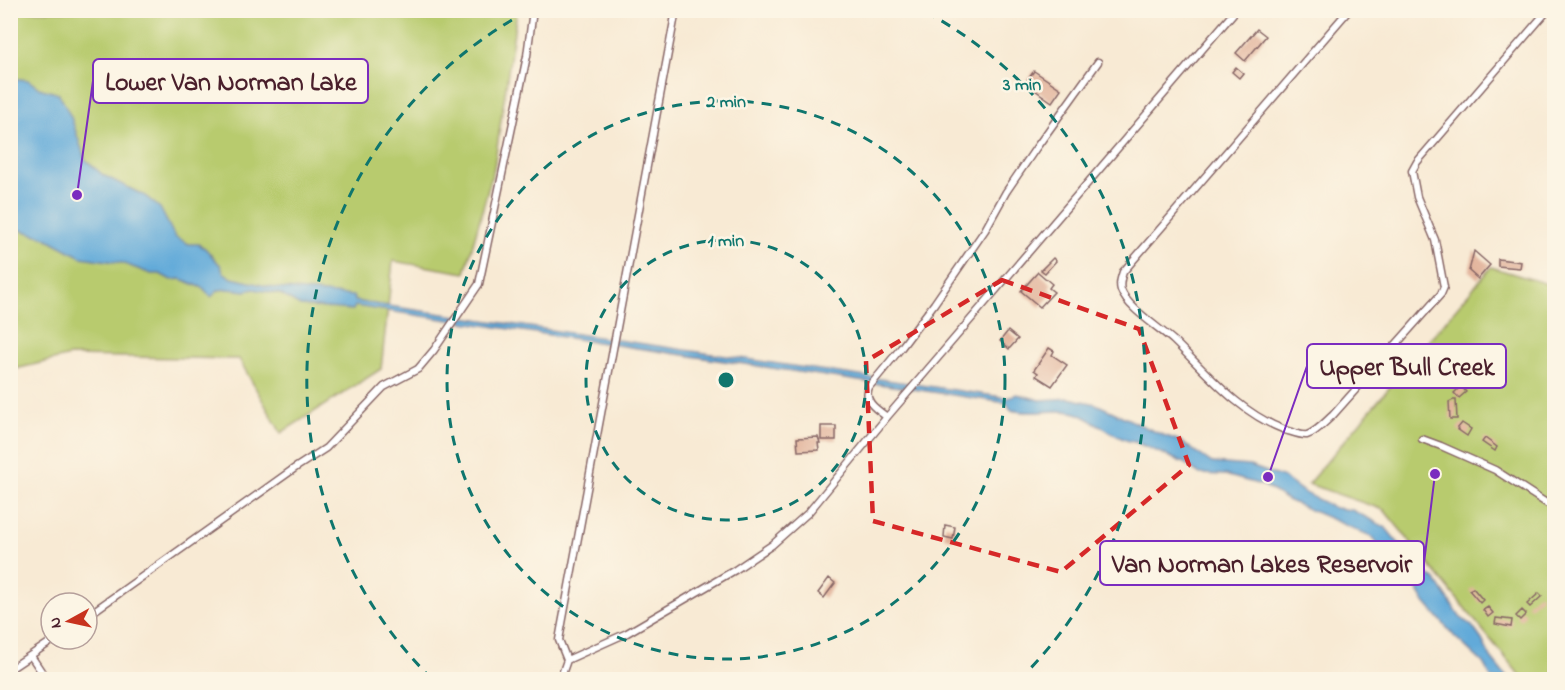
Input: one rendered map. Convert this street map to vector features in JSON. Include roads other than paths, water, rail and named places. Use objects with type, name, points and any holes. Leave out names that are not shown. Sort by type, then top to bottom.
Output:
[{"type":"lane","points":[[99,607],[326,448],[384,387],[418,369],[434,350],[479,284],[526,56],[533,10]]},
{"type":"lane","points":[[560,680],[567,660],[559,640],[676,10]]},
{"type":"lane","points":[[567,660],[627,633],[735,570],[772,545],[808,513],[887,417],[1236,10]]},
{"type":"lane","points":[[1349,10],[1123,272],[1120,283],[1121,291],[1129,303],[1173,340],[1236,401],[1268,424],[1296,434],[1306,435],[1316,430],[1333,415],[1441,294],[1444,287],[1435,240],[1417,197],[1412,171],[1417,162],[1548,10]]},
{"type":"lane","points":[[887,417],[866,397],[869,387],[902,348],[934,304],[985,230],[1006,192],[1098,62]]},
{"type":"lane","points":[[1422,439],[1495,470],[1554,508]]},
{"type":"lane","points":[[10,669],[39,650]]},
{"type":"lane","points":[[31,656],[47,680]]},
{"type":"water","points":[[11,78],[28,80],[39,88],[59,94],[71,117],[85,159],[103,175],[145,196],[160,208],[175,237],[205,248],[221,266],[223,272],[232,278],[275,288],[353,296],[355,301],[1008,398],[1017,394],[1040,400],[1069,398],[1096,404],[1180,441],[1212,463],[1250,466],[1284,478],[1305,493],[1335,508],[1352,510],[1385,527],[1424,574],[1435,579],[1460,617],[1472,626],[1491,658],[1508,679],[1492,679],[1483,663],[1455,637],[1424,601],[1407,573],[1371,536],[1287,500],[1265,486],[1225,475],[1200,474],[1184,463],[1121,438],[1070,411],[1019,412],[1011,410],[1007,403],[355,306],[353,310],[300,306],[280,294],[254,289],[219,290],[211,297],[203,288],[181,279],[171,280],[160,274],[151,274],[122,263],[81,257],[44,237],[11,229],[11,196],[14,188],[15,156],[11,131]]},
{"type":"place","name":"Lower Van Norman Lake","points":[[77,195]]},
{"type":"place","name":"Van Norman Lakes Reservoir","points":[[1435,474]]},
{"type":"place","name":"Upper Bull Creek","points":[[1268,477]]}]
